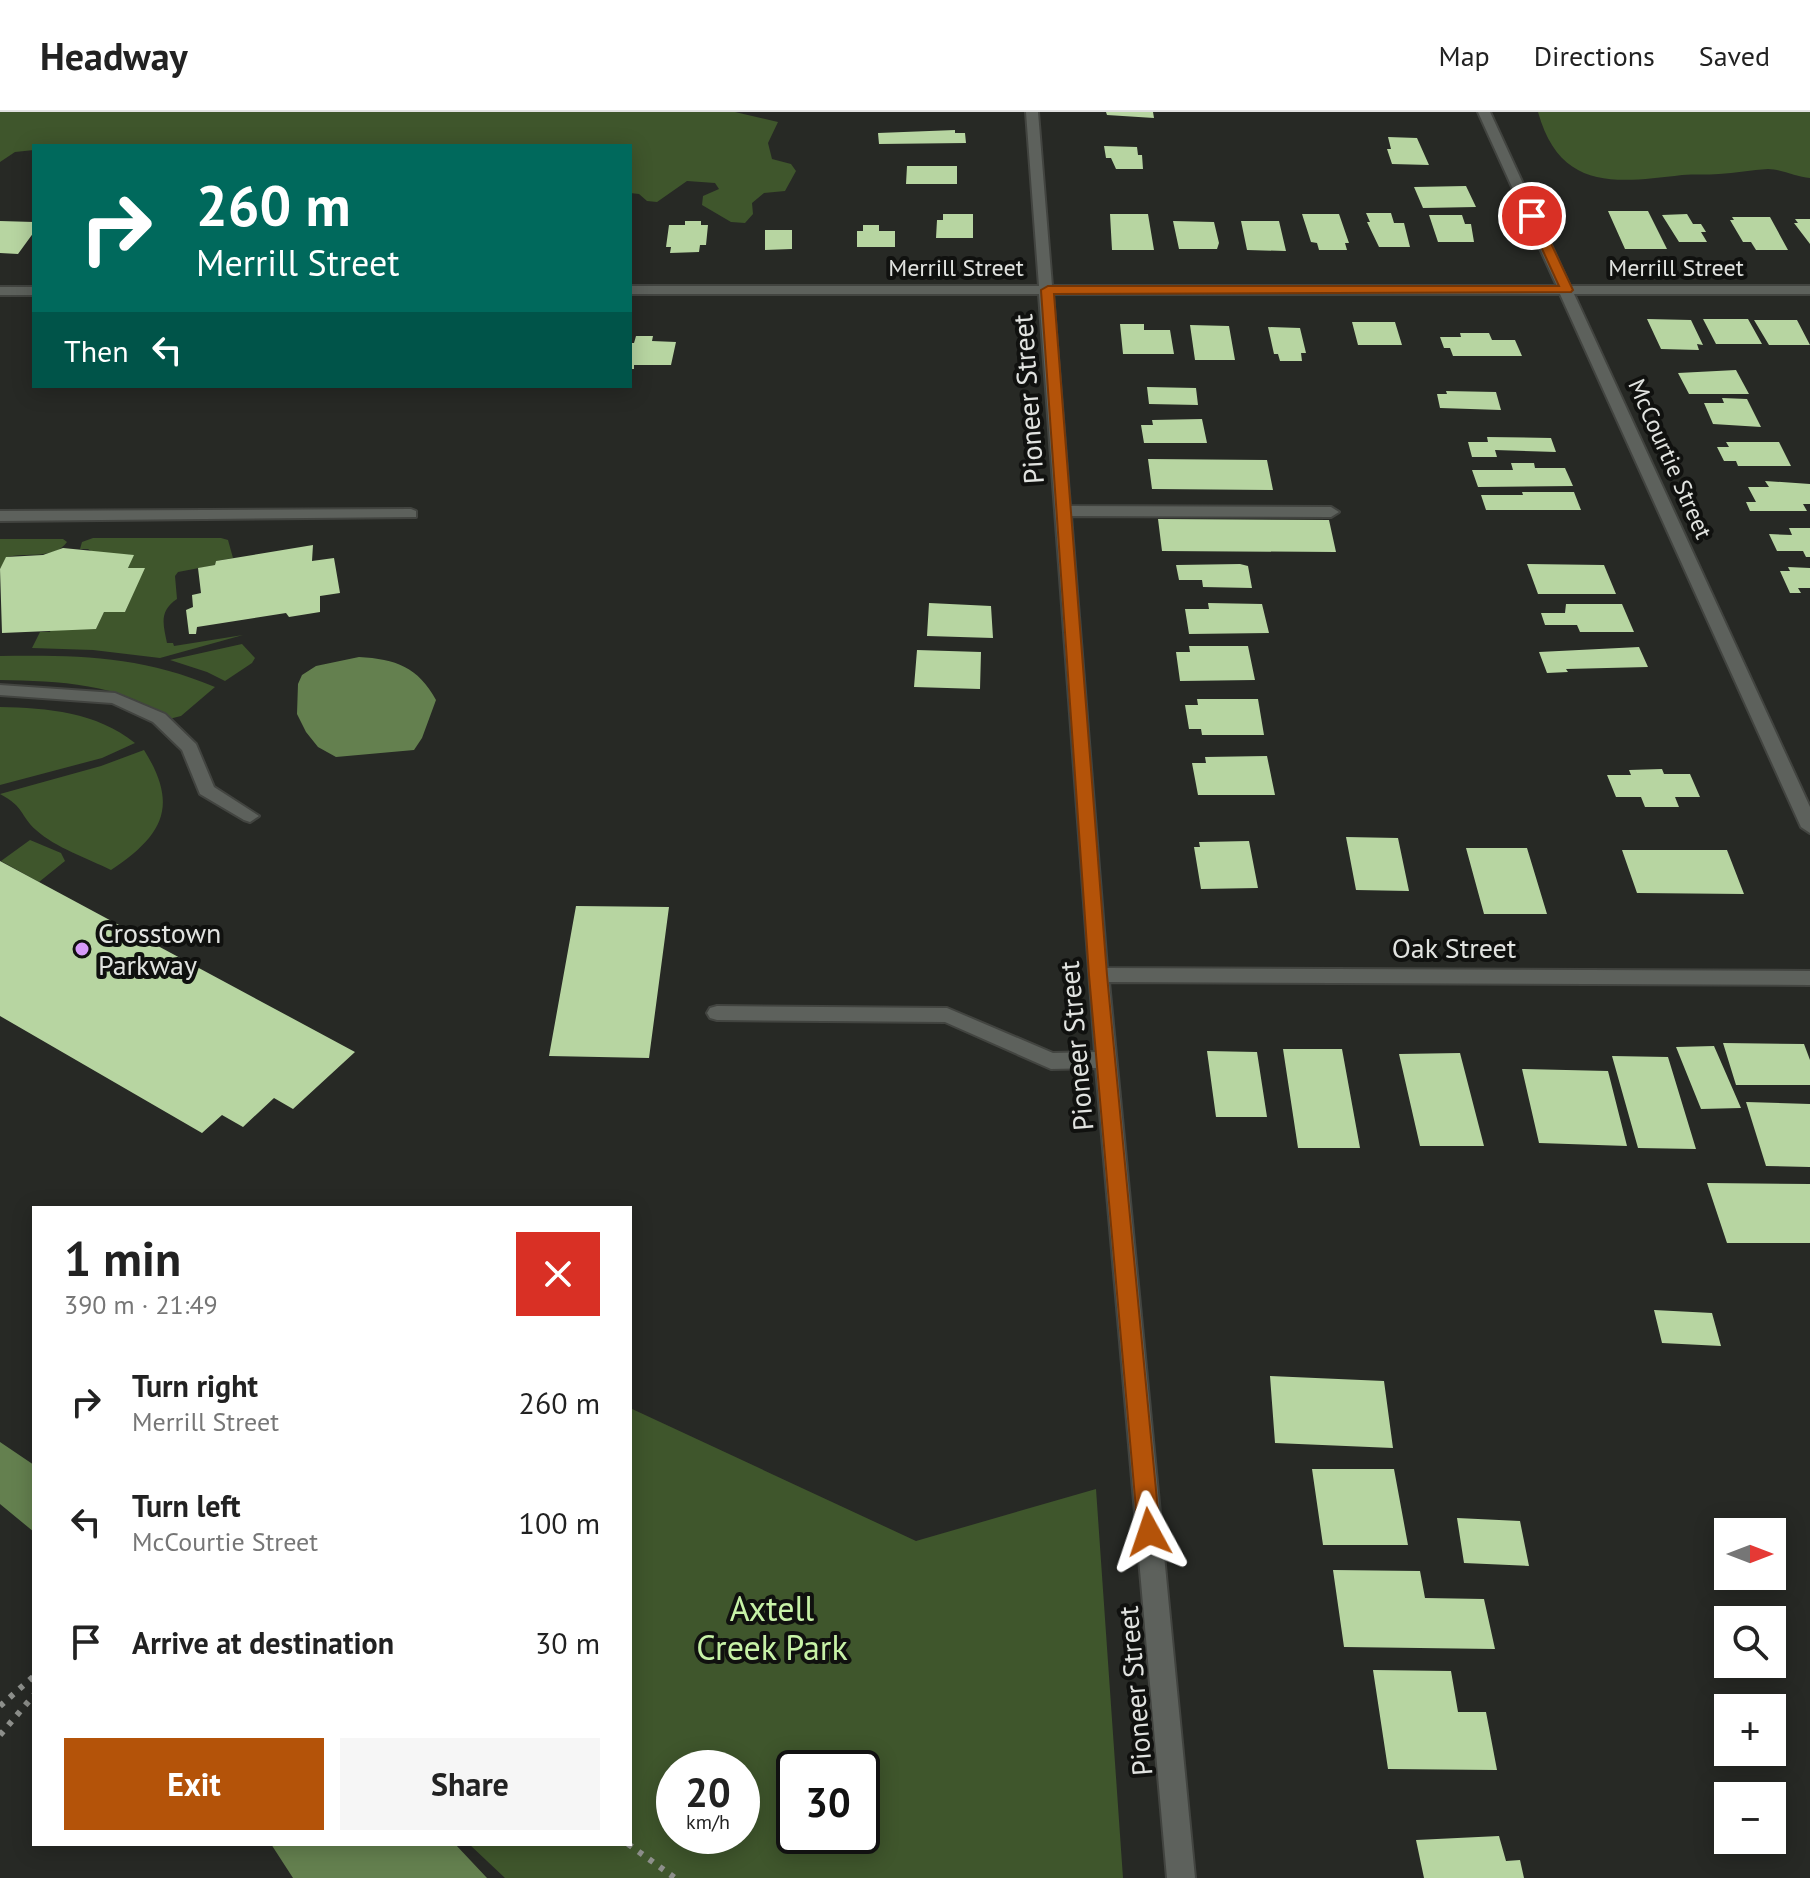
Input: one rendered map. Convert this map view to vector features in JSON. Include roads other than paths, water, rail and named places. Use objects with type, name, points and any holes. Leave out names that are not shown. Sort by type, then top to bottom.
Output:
[{"type":"street","name":"Pioneer Street","points":[[1032,112],[1105,1060],[1181,1878]]},
{"type":"street","name":"McCourtie Street","points":[[1484,112],[1810,827]]},
{"type":"street","name":"Merrill Street","points":[[632,290],[1810,290]]},
{"type":"street","points":[[0,291],[32,291]]},
{"type":"street","points":[[1064,511],[1331,512]]},
{"type":"street","points":[[0,516],[411,514]]},
{"type":"street","points":[[0,690],[115,698],[159,718],[190,748],[206,790],[250,816]]},
{"type":"street","name":"Oak Street","points":[[1098,975],[1810,978]]},
{"type":"street","points":[[717,1013],[947,1015],[1051,1061],[1105,1060]]},
{"type":"place","name":"Crosstown Parkway","points":[[82,949]]},
{"type":"park label","name":"Axtell Creek Park","points":[[772,1628]]}]
